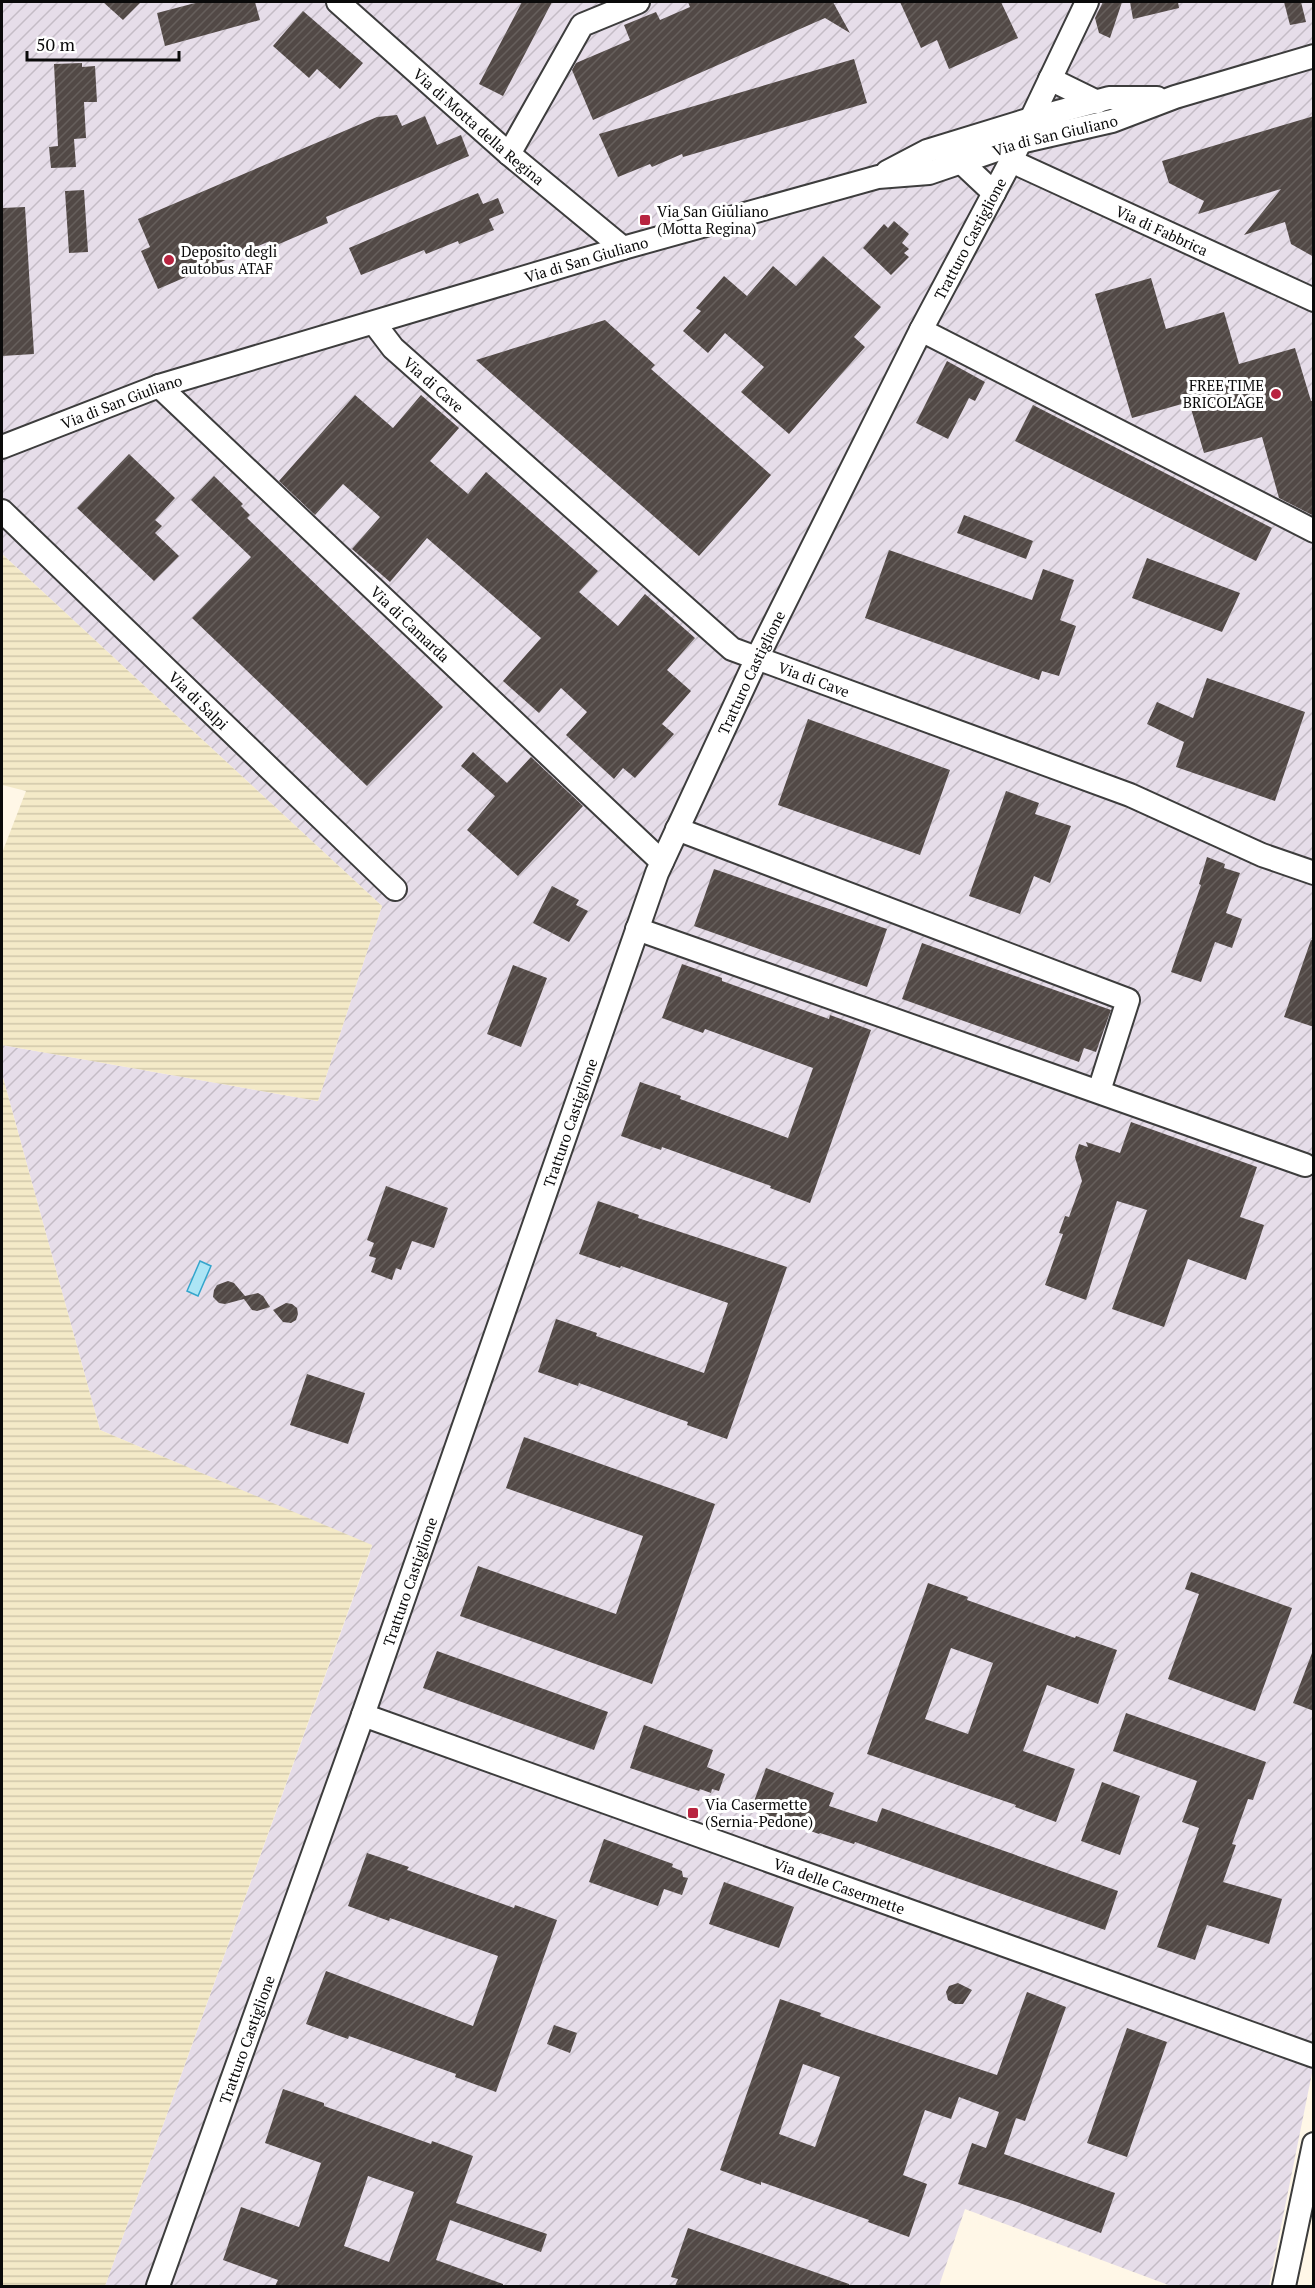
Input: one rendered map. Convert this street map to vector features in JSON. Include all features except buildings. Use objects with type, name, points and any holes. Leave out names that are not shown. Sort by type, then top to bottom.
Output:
[{"type":"street","name":"Via di Motta della Regina","points":[[338,2],[509,154],[623,248]]},
{"type":"street","points":[[509,154],[582,25],[638,2]]},
{"type":"street","name":"Tratturo Castiglione","points":[[158,2286],[363,1715],[662,862],[757,658],[921,330],[1016,152],[1087,2]]},
{"type":"street","name":"Via di San Giuliano","points":[[2,447],[159,386],[623,248],[878,177],[929,173],[961,162],[1016,152],[1175,98],[1314,57]]},
{"type":"street","points":[[1050,79],[1097,102]]},
{"type":"street","points":[[878,177],[927,151],[1109,98],[1175,98]]},
{"type":"street","name":"Via di Fabbrica","points":[[1016,152],[1314,300]]},
{"type":"street","points":[[961,162],[994,193]]},
{"type":"street","name":"Via di Cave","points":[[374,323],[393,348],[732,649],[1130,795],[1262,855],[1314,873]]},
{"type":"street","points":[[921,330],[1314,531]]},
{"type":"street","name":"Via di Camarda","points":[[159,386],[662,862]]},
{"type":"street","name":"Via di Salpi","points":[[2,511],[395,889]]},
{"type":"street","points":[[677,830],[1128,1000],[1099,1091]]},
{"type":"street","points":[[637,929],[1305,1165]]},
{"type":"street","name":"Via delle Casermette","points":[[363,1715],[1314,2055]]},
{"type":"street","points":[[1284,2286],[1314,2144]]},
{"type":"shaded area","points":[[2,2],[1313,2],[1314,2073],[1312,2073],[1269,2286],[1171,2286],[965,2209],[939,2286],[105,2286],[372,1546],[100,1430],[2,1074],[2,1045],[318,1101],[382,906],[2,554]]},
{"type":"shaded area","points":[[2,554],[382,906],[318,1101],[2,1045],[2,853],[26,791],[2,785]]},
{"type":"shaded area","points":[[2,1074],[100,1430],[372,1545],[105,2286],[2,2286]]},
{"type":"water","points":[[200,1261],[211,1266],[198,1296],[187,1291]]},
{"type":"place","name":"Via San Giuliano (Motta Regina)","points":[[645,220]]},
{"type":"place","name":"Deposito degli autobus ATAF","points":[[169,260]]},
{"type":"place","name":"FREE TIME BRICOLAGE","points":[[1276,394]]},
{"type":"place","name":"Via Casermette (Sernia-Pedone)","points":[[693,1813]]}]
